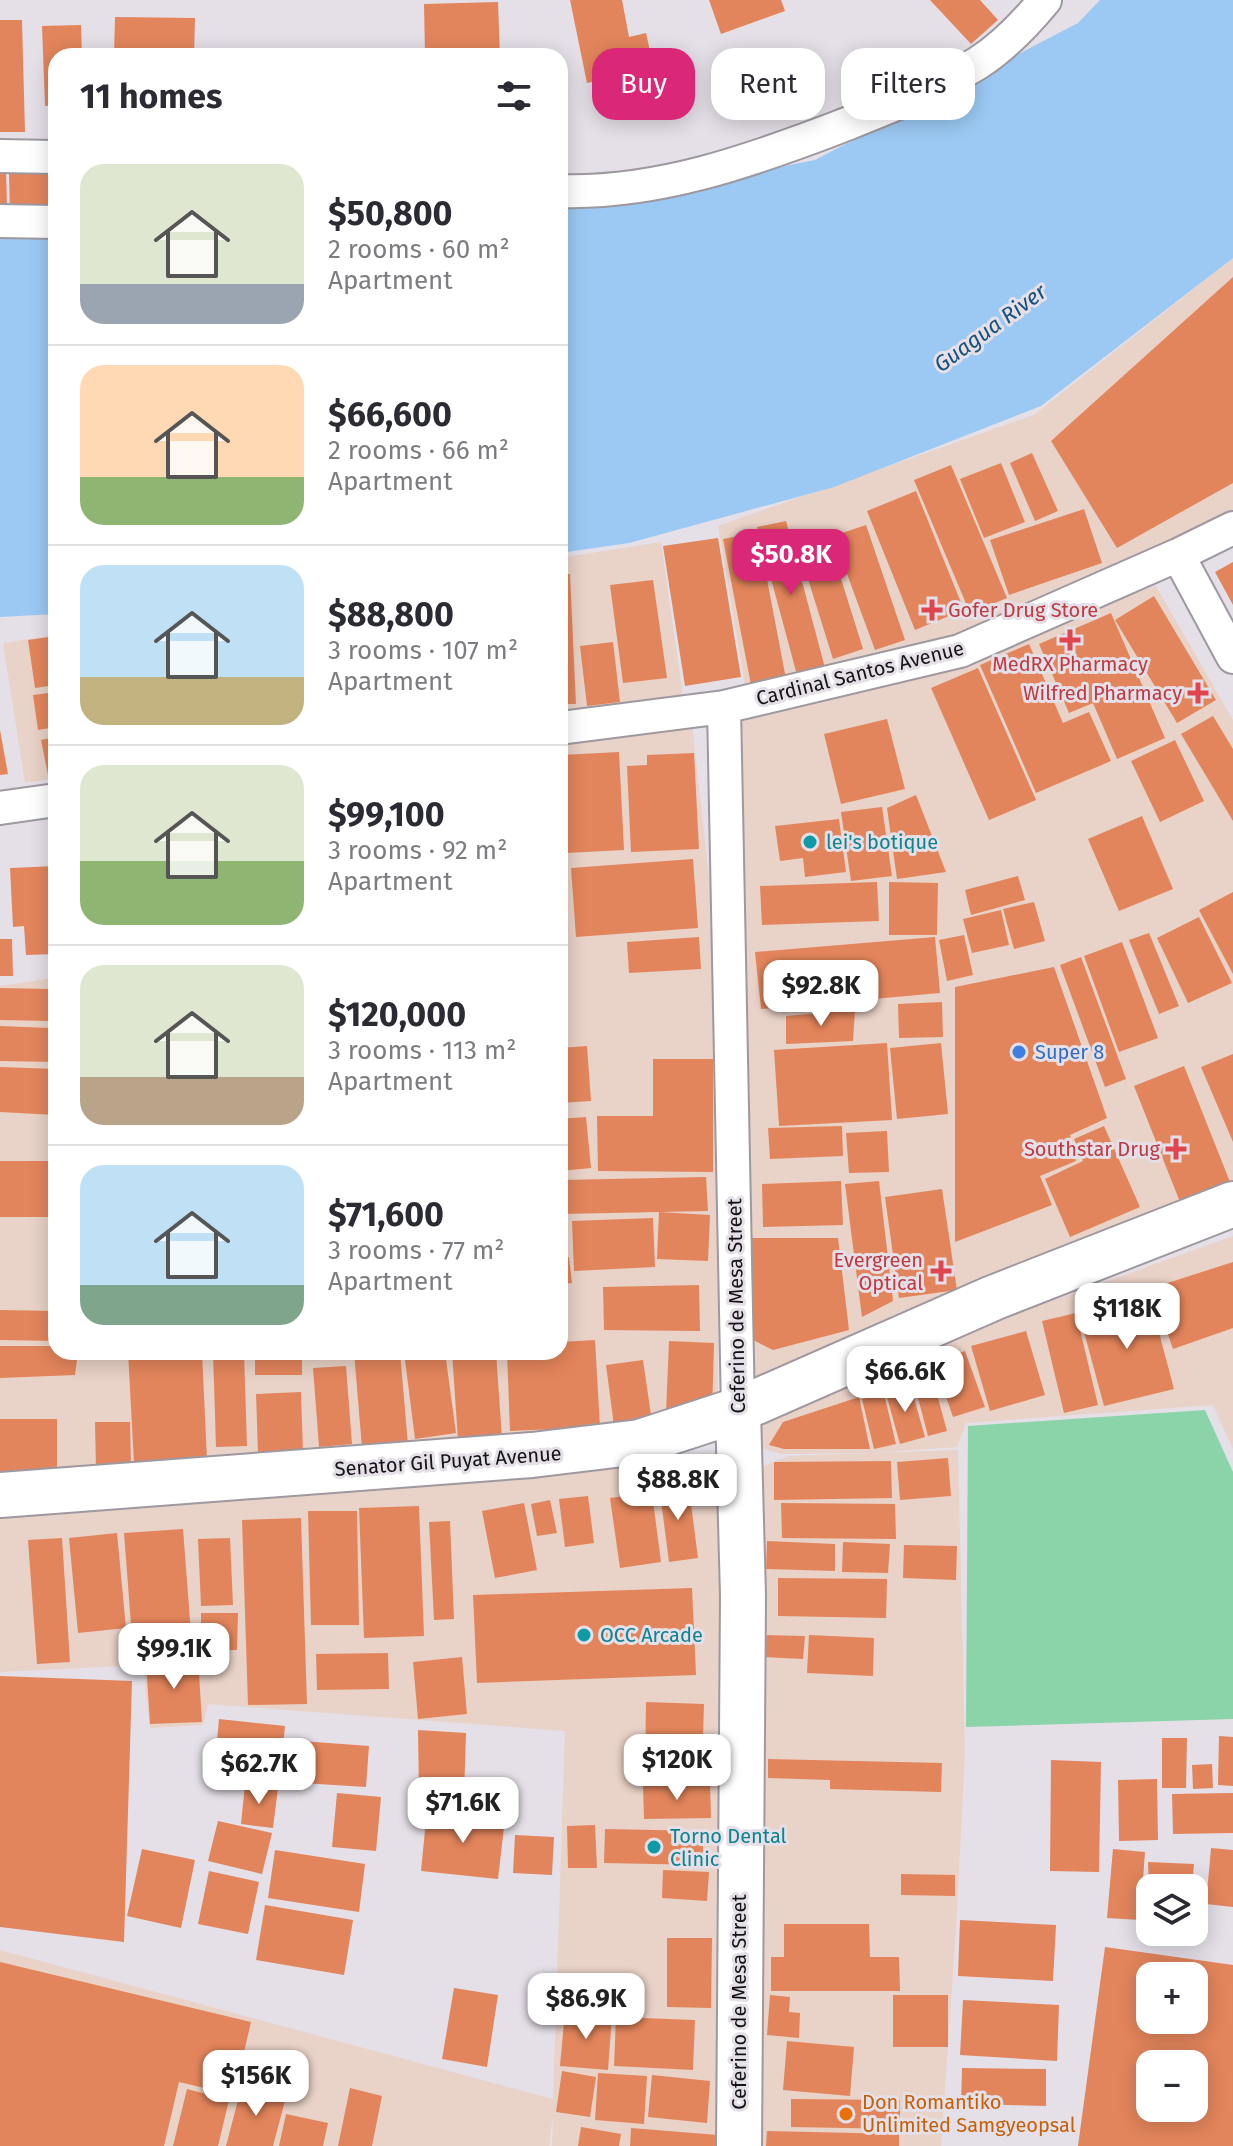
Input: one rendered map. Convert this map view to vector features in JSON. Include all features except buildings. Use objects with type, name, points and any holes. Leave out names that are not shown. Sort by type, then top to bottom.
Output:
[{"type":"main road","name":"Senator Gil Puyat Avenue","points":[[0,1495],[591,1449],[640,1442],[738,1410],[993,1298],[1233,1204]]},
{"type":"main road","name":"Ceferino de Mesa Street","points":[[738,1410],[743,1596],[739,2146]]},
{"type":"street","points":[[568,191],[677,181],[783,148],[897,104],[981,61],[1028,21],[1045,0]]},
{"type":"street","points":[[0,156],[48,157]]},
{"type":"street","points":[[0,221],[48,222]]},
{"type":"street","name":"Cardinal Santos Avenue","points":[[568,727],[724,707],[960,651],[1233,528]]},
{"type":"street","points":[[1178,555],[1233,657]]},
{"type":"street","name":"Ceferino de Mesa Street","points":[[724,707],[738,1410]]},
{"type":"street","points":[[0,808],[48,801]]},
{"type":"shaded area","points":[[1233,258],[1233,514],[925,657],[747,697],[718,526],[1034,415]]},
{"type":"shaded area","points":[[661,542],[684,704],[568,713],[568,557]]},
{"type":"shaded area","points":[[1156,586],[1233,720],[1233,1193],[744,1383],[731,714],[924,666]]},
{"type":"shaded area","points":[[48,636],[48,779],[25,783],[3,643]]},
{"type":"shaded area","points":[[692,725],[716,938],[722,1159],[717,1418],[0,1481],[0,986],[48,979],[48,1360],[568,1360],[568,744]]},
{"type":"shaded area","points":[[1233,1236],[1233,1449],[1213,1405],[966,1423],[957,1447],[871,1453],[781,1454],[748,1444],[743,1412]]},
{"type":"shaded area","points":[[958,1450],[965,1754],[941,2146],[748,2146],[758,1468],[789,1456]]},
{"type":"shaded area","points":[[729,1460],[724,2146],[552,2146],[553,2114],[549,2146],[0,2146],[0,1950],[553,2099],[565,1731],[208,1704],[203,1725],[150,1728],[143,1665],[0,1672],[0,1511]]},
{"type":"green space","points":[[1205,1410],[1233,1472],[1233,1719],[966,1727],[968,1426]]},
{"type":"water","name":"Guagua River","points":[[1100,0],[1233,0],[1233,258],[1041,406],[834,487],[629,543],[568,552],[568,208],[815,160],[892,120],[975,120],[975,77],[1078,23]]},
{"type":"water","points":[[0,228],[48,230],[48,614],[0,617]]},
{"type":"place","name":"Gofer Drug Store","points":[[932,610]]},
{"type":"place","name":"MedRX Pharmacy","points":[[1070,640]]},
{"type":"place","name":"Wilfred Pharmacy","points":[[1198,693]]},
{"type":"place","name":"lei's botique","points":[[810,842]]},
{"type":"place","name":"Super 8","points":[[1019,1052]]},
{"type":"place","name":"Southstar Drug","points":[[1176,1149]]},
{"type":"place","name":"Evergreen Optical","points":[[941,1271]]},
{"type":"place","name":"OCC Arcade","points":[[584,1635]]},
{"type":"place","name":"Torno Dental Clinic","points":[[654,1847]]},
{"type":"place","name":"Don Romantiko Unlimited Samgyeopsal","points":[[846,2114]]}]
